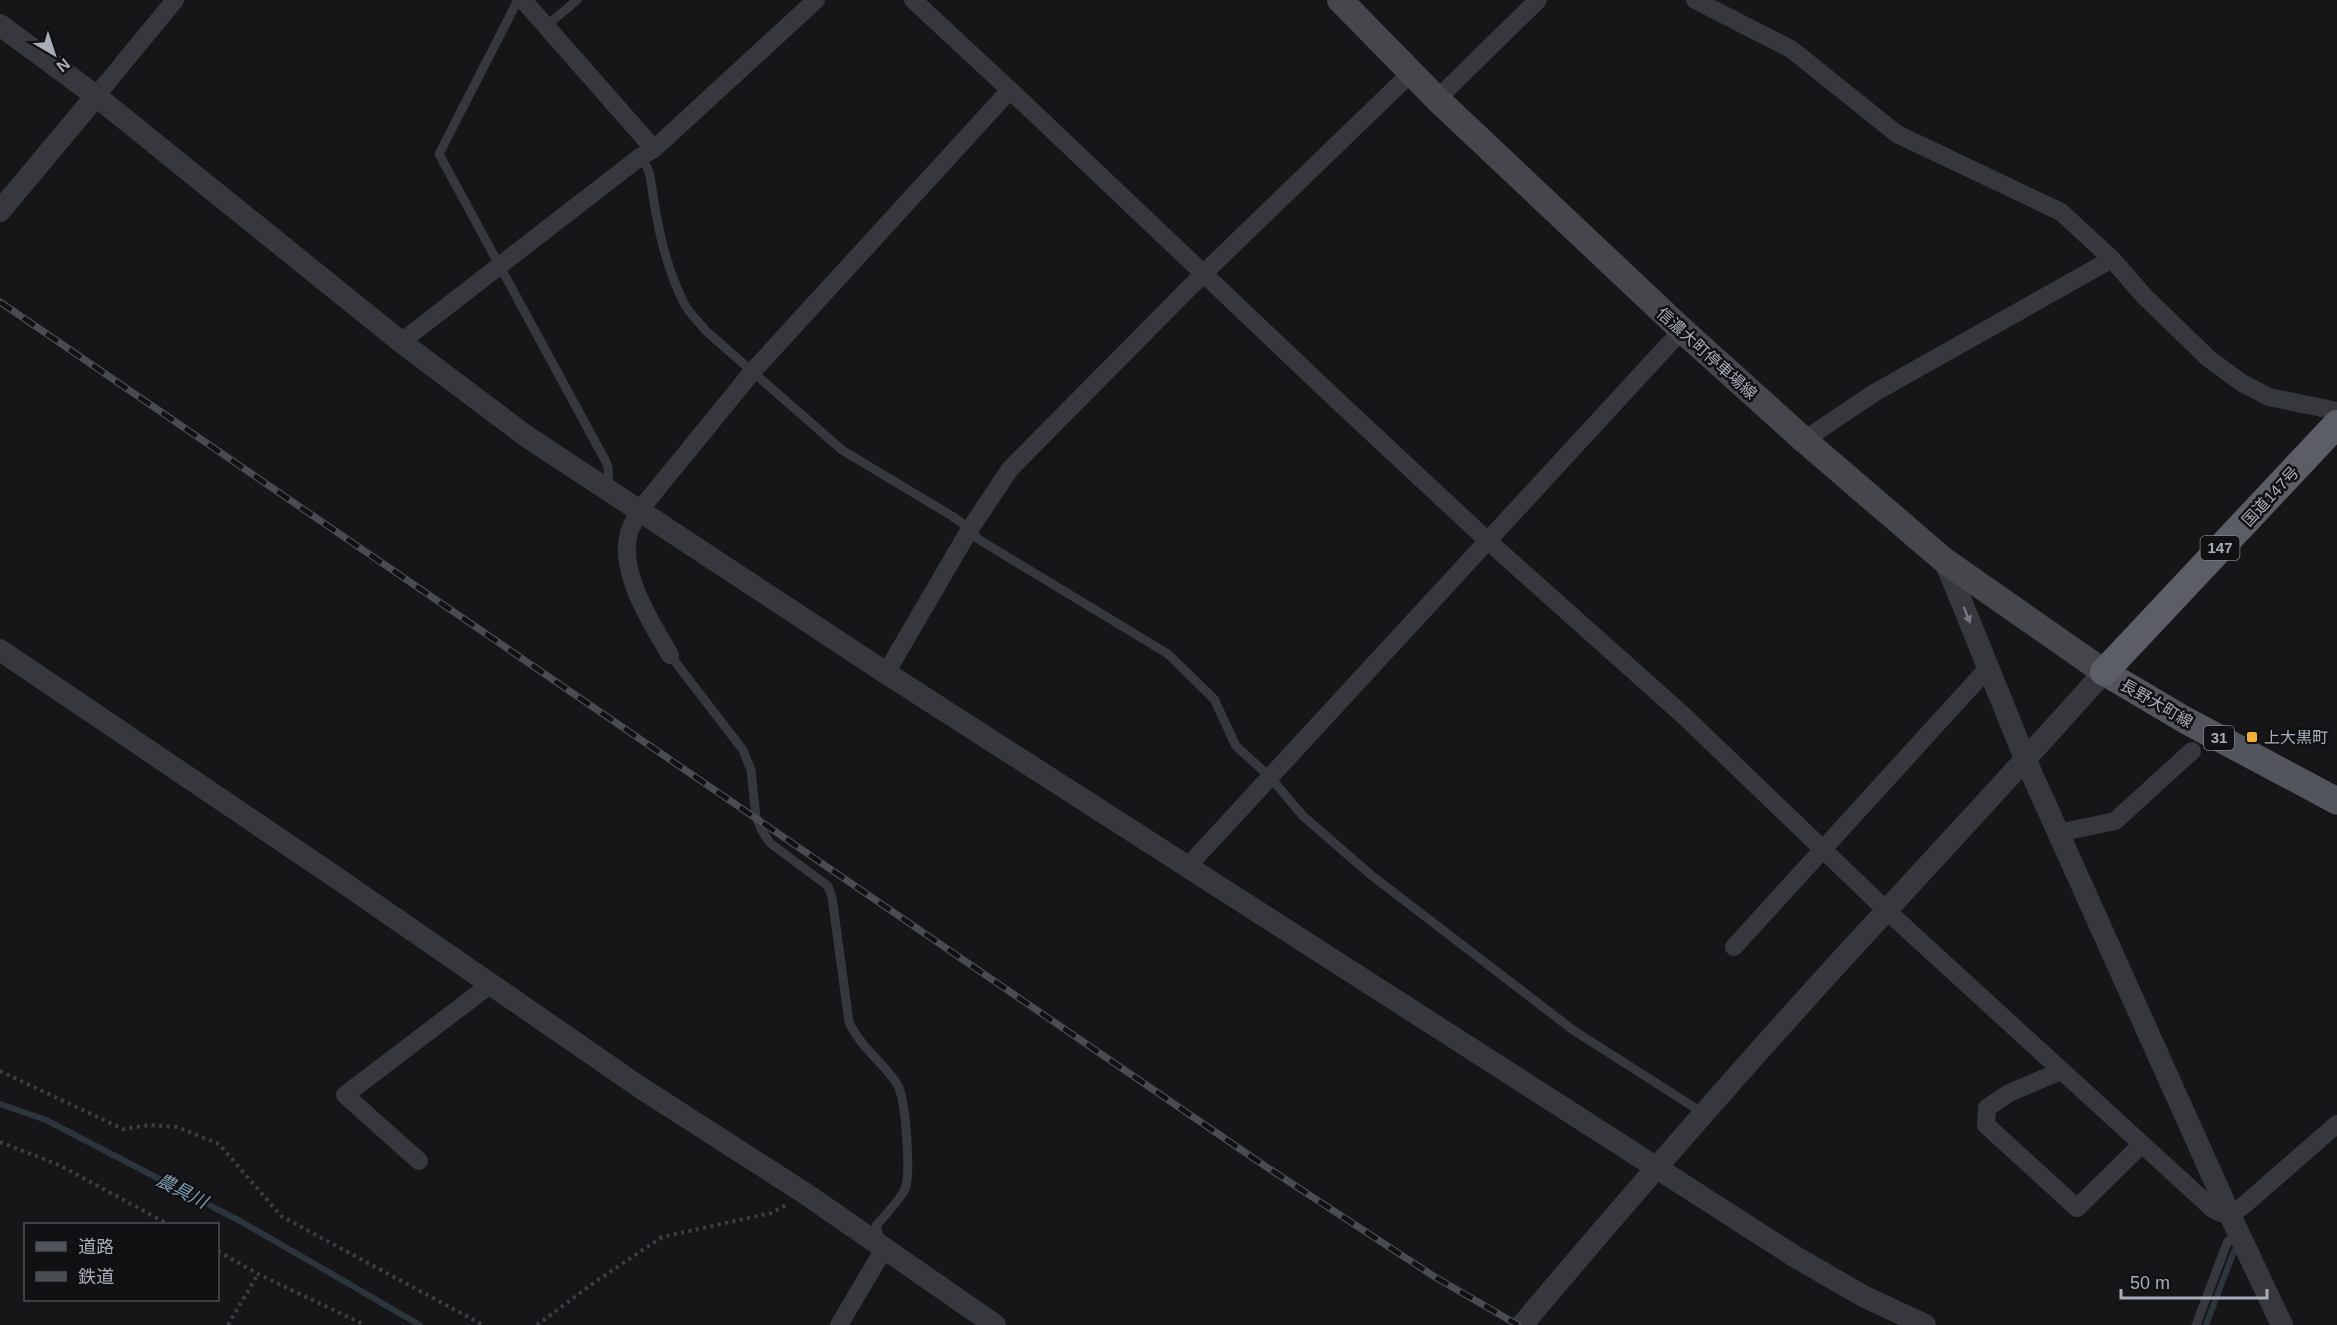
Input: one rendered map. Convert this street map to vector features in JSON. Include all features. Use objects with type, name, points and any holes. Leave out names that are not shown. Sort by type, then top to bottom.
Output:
[{"type":"highway","name":"国道147号","points":[[2104,672],[2337,424]]},
{"type":"main road","name":"信濃大町停車場線","points":[[1340,0],[1437,99],[1682,330],[1804,440],[1945,561],[2104,672]]},
{"type":"main road","name":"長野大町線","points":[[2104,672],[2185,720],[2337,801]]},
{"type":"street","points":[[0,212],[175,0]]},
{"type":"street","points":[[523,0],[647,153]]},
{"type":"street","points":[[401,342],[647,153],[816,0]]},
{"type":"street","points":[[913,0],[1488,541],[1683,715],[1886,910],[2214,1210],[2234,1223]]},
{"type":"street","points":[[1437,99],[1538,0]]},
{"type":"street","points":[[1695,0],[1791,49],[1897,134],[2061,212],[2112,259],[2144,296],[2208,358],[2242,383],[2270,397],[2337,411]]},
{"type":"street","points":[[0,25],[96,96],[401,342],[526,436],[886,673],[1794,1256],[1863,1296],[1925,1325]]},
{"type":"street","points":[[886,673],[970,529],[1010,469],[1203,275],[1411,73]]},
{"type":"street","points":[[670,655],[647,617],[627,557],[629,533],[639,512],[753,371],[1010,90]]},
{"type":"street","points":[[1804,440],[1874,393],[2112,259]]},
{"type":"street","points":[[1188,866],[1682,330]]},
{"type":"street","points":[[1945,561],[2026,761],[2282,1325]]},
{"type":"street","points":[[0,650],[641,1088],[806,1194],[995,1325]]},
{"type":"street","points":[[1734,947],[1988,668]]},
{"type":"street","points":[[1522,1325],[1656,1166],[1886,910],[2026,761],[2104,672]]},
{"type":"street","points":[[2058,833],[2115,821],[2192,751]]},
{"type":"street","points":[[419,1161],[345,1095],[491,984]]},
{"type":"street","points":[[2061,1071],[2009,1093],[1987,1108],[1986,1125],[2077,1208],[2142,1144]]},
{"type":"street","points":[[2234,1223],[2337,1124]]},
{"type":"street","points":[[839,1325],[884,1249]]},
{"type":"lane","points":[[518,0],[439,154],[605,460],[608,467],[609,491]]},
{"type":"lane","points":[[546,26],[577,0]]},
{"type":"lane","points":[[647,153],[647,167],[661,238],[674,281],[686,307],[705,330],[842,450],[970,529],[978,539],[1168,654],[1214,699],[1236,746],[1269,776],[1303,816],[1371,875],[1573,1030],[1704,1113]]},
{"type":"lane","points":[[670,655],[743,750],[751,770],[756,817],[770,843],[828,886],[832,897],[849,1022],[855,1035],[896,1082],[902,1094],[908,1161],[904,1190],[876,1226],[884,1249]]},
{"type":"lane","points":[[2196,1325],[2234,1223]]},
{"type":"path","points":[[0,1071],[123,1129],[149,1125],[177,1127],[219,1144],[281,1216],[483,1325]]},
{"type":"path","points":[[0,1143],[59,1165],[166,1223]]},
{"type":"path","points":[[537,1325],[662,1237],[771,1213],[806,1194]]},
{"type":"path","points":[[219,1252],[258,1274],[365,1325]]},
{"type":"path","points":[[228,1325],[258,1274]]},
{"type":"waterway","name":"農具川","points":[[0,1104],[46,1120],[240,1221],[420,1325]]},
{"type":"waterway","points":[[2206,1325],[2234,1251]]},
{"type":"railway","points":[[0,302],[1265,1166],[1435,1277],[1518,1325]]},
{"type":"place","name":"上大黒町","points":[[2252,737]]}]
